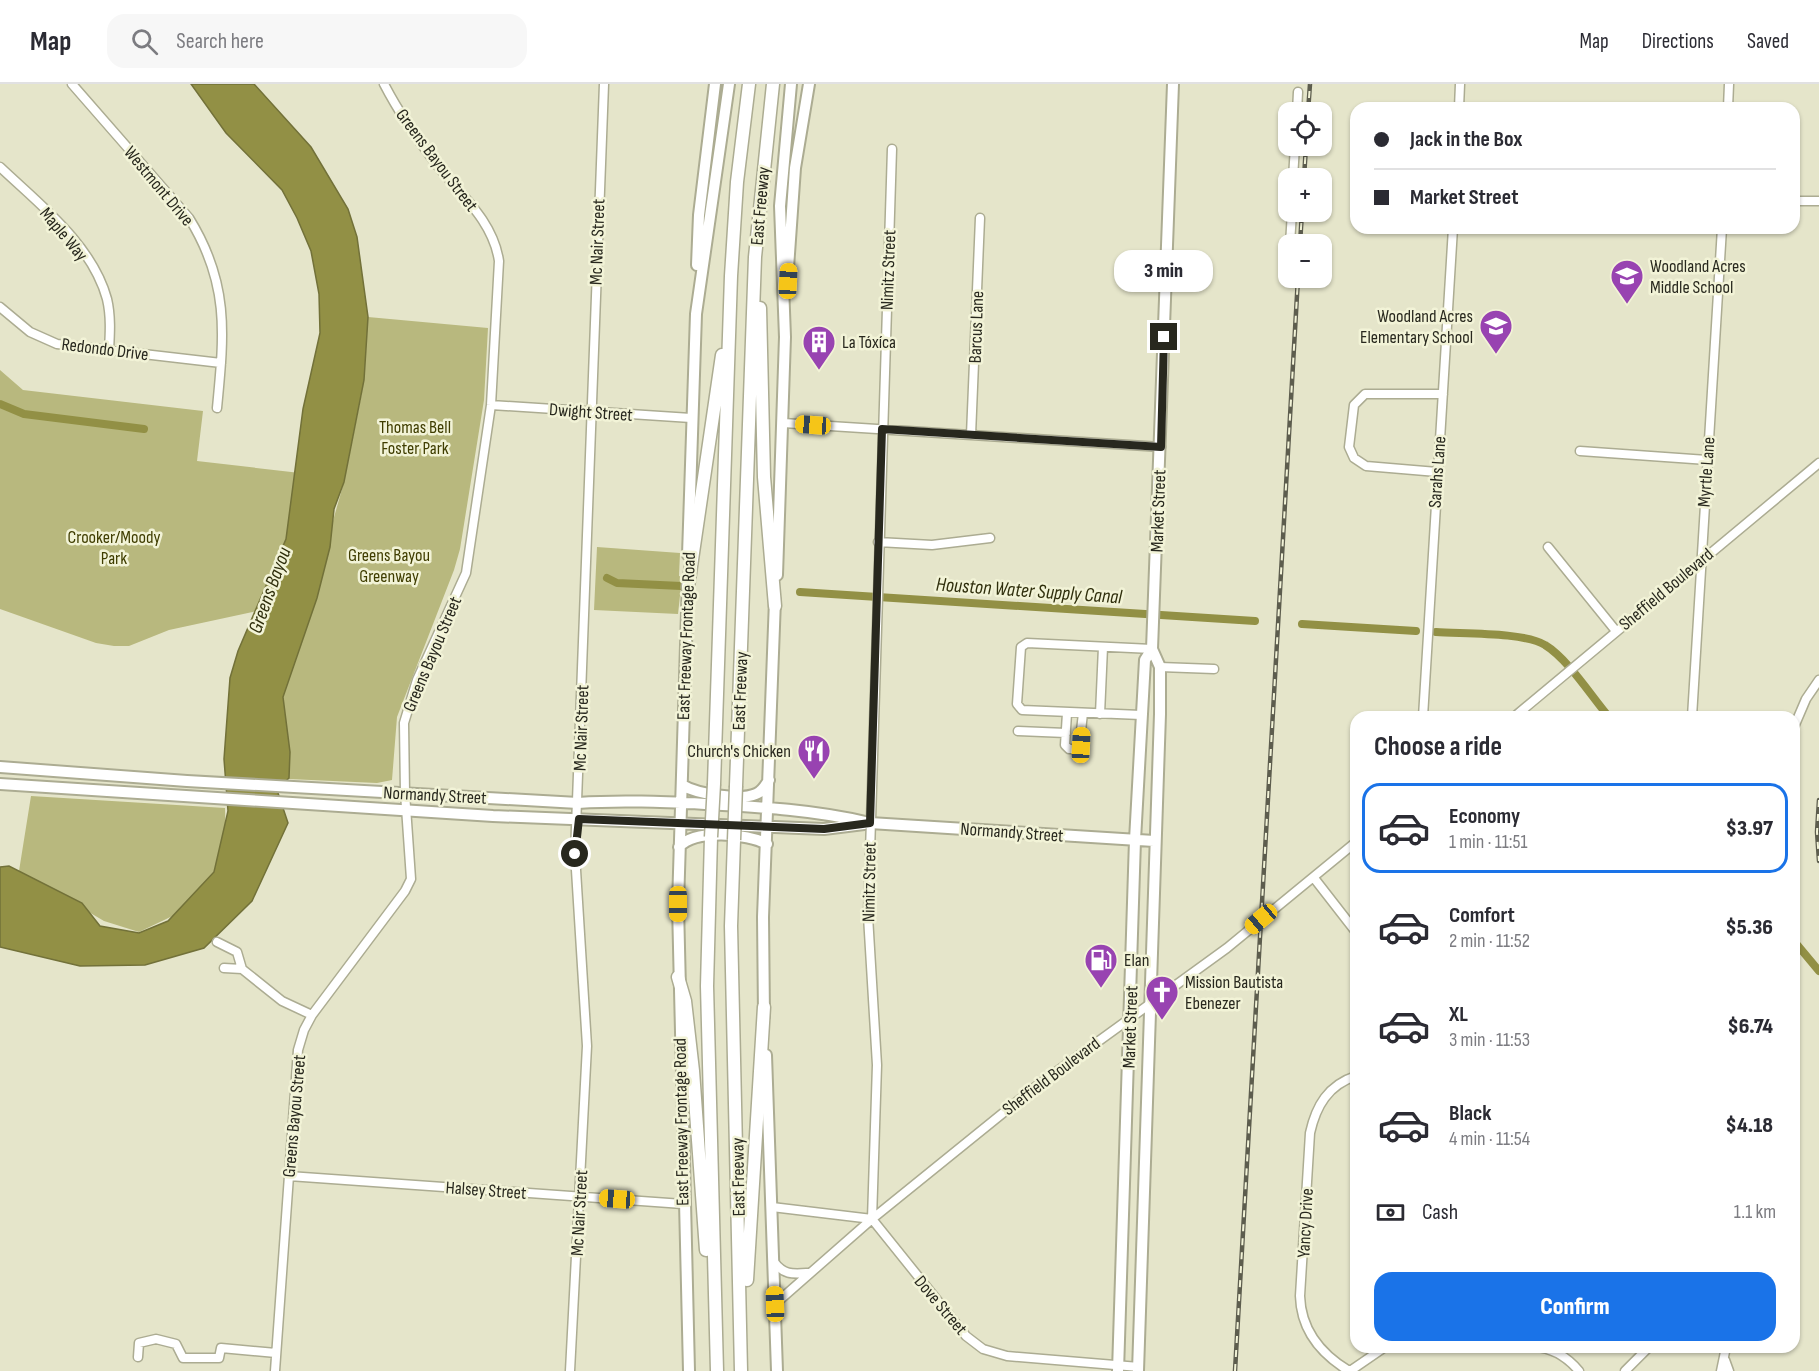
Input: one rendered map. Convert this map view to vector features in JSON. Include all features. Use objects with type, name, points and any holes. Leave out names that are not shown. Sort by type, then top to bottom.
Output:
[{"type":"highway","name":"East Freeway","points":[[716,1371],[707,986],[730,310],[737,182],[749,84]]},
{"type":"highway","name":"East Freeway","points":[[741,1371],[731,926],[755,257],[773,84]]},
{"type":"highway","points":[[755,257],[763,346],[764,477],[775,606]]},
{"type":"highway","points":[[688,587],[730,310]]},
{"type":"highway","points":[[678,977],[685,1001],[693,1071],[716,1371]]},
{"type":"highway","points":[[741,1356],[761,1085],[764,1007]]},
{"type":"main road","points":[[696,314],[699,215],[715,84]]},
{"type":"main road","name":"East Freeway Frontage Road","points":[[686,1369],[678,977],[679,847],[691,418],[696,314],[729,84]]},
{"type":"main road","points":[[785,337],[780,206],[791,84]]},
{"type":"main road","points":[[777,1371],[763,917],[785,337],[795,168],[809,84]]},
{"type":"main road","name":"Market Street","points":[[1139,1369],[1154,841],[1160,714],[1160,667],[1152,649],[1173,84]]},
{"type":"main road","name":"Market Street","points":[[1118,1368],[1135,840],[1145,660],[1152,649]]},
{"type":"main road","name":"Normandy Street","points":[[0,766],[187,781],[578,803],[620,800],[768,807],[835,814],[870,823],[1154,841]]},
{"type":"main road","points":[[682,785],[703,794],[750,796],[763,790],[769,780]]},
{"type":"main road","name":"Normandy Street","points":[[0,784],[188,798],[579,819],[824,829],[870,823]]},
{"type":"main road","points":[[679,847],[699,835],[749,836],[767,844]]},
{"type":"street","name":"Westmont Drive","points":[[72,84],[189,218],[204,242],[215,271],[222,302],[224,336],[217,408]]},
{"type":"street","name":"Greens Bayou Street","points":[[275,1371],[298,1050],[312,1015],[405,891],[411,879],[412,865],[405,793],[404,723],[417,680],[466,573],[491,405],[499,261],[496,243],[487,226],[415,136],[384,84]]},
{"type":"street","name":"Mc Nair Street","points":[[570,1371],[587,1047],[575,883],[604,84]]},
{"type":"street","points":[[1459,102],[1460,84]]},
{"type":"street","points":[[1728,102],[1729,84]]},
{"type":"street","points":[[1298,102],[1299,92]]},
{"type":"street","name":"Nimitz Street","points":[[872,1220],[877,1065],[869,938],[870,823],[892,148]]},
{"type":"street","name":"Maple Way","points":[[0,168],[74,240],[91,267],[107,298],[111,325],[109,350]]},
{"type":"street","points":[[1800,201],[1819,201]]},
{"type":"street","name":"Barcus Lane","points":[[971,435],[980,218]]},
{"type":"street","name":"Sarahs Lane","points":[[1422,711],[1453,234]]},
{"type":"street","name":"Myrtle Lane","points":[[1692,711],[1722,234]]},
{"type":"street","name":"Redondo Drive","points":[[0,307],[30,332],[57,344],[221,363]]},
{"type":"street","points":[[1437,472],[1366,466],[1354,458],[1349,447],[1354,405],[1365,394],[1443,394]]},
{"type":"street","name":"Dwight Street","points":[[491,405],[691,418]]},
{"type":"street","points":[[783,423],[1161,447]]},
{"type":"street","points":[[1580,451],[1707,460]]},
{"type":"street","name":"Sheffield Boulevard","points":[[1522,711],[1819,463]]},
{"type":"street","points":[[878,542],[932,545],[990,538]]},
{"type":"street","points":[[1548,547],[1616,631]]},
{"type":"street","points":[[1141,715],[1068,713],[1018,708],[1022,644],[1152,649]]},
{"type":"street","points":[[1100,714],[1103,647]]},
{"type":"street","points":[[1160,667],[1214,669]]},
{"type":"street","points":[[1800,713],[1819,680]]},
{"type":"street","points":[[1068,713],[1067,747],[1080,747],[1083,713]]},
{"type":"street","points":[[1018,731],[1066,733]]},
{"type":"street","name":"Sheffield Boulevard","points":[[775,1304],[808,1273],[1034,1088],[1227,948],[1350,847]]},
{"type":"street","points":[[1314,878],[1350,924]]},
{"type":"street","points":[[217,942],[237,952],[242,969],[282,1001],[312,1015]]},
{"type":"street","points":[[224,968],[242,969]]},
{"type":"street","name":"Yancy Drive","points":[[1349,1371],[1324,1354],[1312,1336],[1303,1317],[1300,1296],[1310,1133],[1315,1112],[1331,1090],[1350,1079]]},
{"type":"street","name":"Halsey Street","points":[[289,1176],[683,1204]]},
{"type":"street","points":[[772,1207],[872,1220]]},
{"type":"street","name":"Dove Street","points":[[872,1220],[966,1336],[983,1349],[1007,1356],[1139,1369]]},
{"type":"street","points":[[774,1262],[780,1270],[789,1275],[808,1273]]},
{"type":"street","points":[[138,1357],[139,1343],[156,1339],[176,1344],[183,1358],[219,1358],[221,1348],[276,1353]]},
{"type":"street","points":[[1349,1371],[1376,1353]]},
{"type":"street","points":[[1557,1353],[1571,1362],[1579,1371]]},
{"type":"street","points":[[1625,1371],[1643,1353]]},
{"type":"street","points":[[1721,1371],[1726,1353]]},
{"type":"street","points":[[1725,1360],[1729,1371]]},
{"type":"green space","points":[[368,317],[488,328],[484,400],[460,549],[397,717],[392,780],[377,783],[289,779],[290,752],[283,697],[344,482],[362,392]]},
{"type":"green space","name":"Crooker/Moody Park","points":[[0,370],[23,390],[203,411],[197,461],[300,473],[292,529],[262,610],[169,630],[129,646],[114,646],[96,643],[0,609]]},
{"type":"green space","points":[[597,547],[680,553],[679,576],[682,577],[678,614],[594,610]]},
{"type":"green space","points":[[31,796],[225,808],[226,850],[204,901],[139,932],[104,921],[19,871]]},
{"type":"water","name":"Greens Bayou","points":[[191,84],[254,84],[311,147],[348,209],[357,237],[368,317],[364,380],[344,482],[334,509],[330,547],[317,598],[283,697],[290,752],[289,778],[277,790],[288,823],[252,901],[204,948],[145,965],[80,966],[0,947],[0,867],[9,866],[82,903],[100,926],[139,933],[168,921],[214,872],[228,811],[224,759],[230,678],[238,651],[286,539],[303,409],[320,333],[319,294],[311,251],[297,218],[282,190],[226,133]]},
{"type":"waterway","name":"Houston Water Supply Canal","points":[[0,404],[24,414],[144,429]]},
{"type":"waterway","name":"Houston Water Supply Canal","points":[[607,578],[617,583],[681,586]]},
{"type":"waterway","name":"Houston Water Supply Canal","points":[[800,592],[1255,621]]},
{"type":"waterway","name":"Houston Water Supply Canal","points":[[1302,624],[1416,631]]},
{"type":"waterway","name":"Houston Water Supply Canal","points":[[1436,632],[1492,634],[1523,638],[1545,645],[1571,668],[1604,711]]},
{"type":"waterway","name":"Houston Water Supply Canal","points":[[1800,948],[1819,971]]},
{"type":"railway","points":[[1309,102],[1310,84]]},
{"type":"railway","points":[[1305,156],[1305,168]]},
{"type":"railway","points":[[1301,222],[1301,234]]},
{"type":"railway","points":[[1235,1371],[1297,288]]},
{"type":"railway","points":[[1819,800],[1817,832],[1819,861]]},
{"type":"place","name":"Woodland Acres Middle School","points":[[1627,305]]},
{"type":"place","name":"Woodland Acres Elementary School","points":[[1496,355]]},
{"type":"place","name":"La Tóxíca","points":[[819,371]]},
{"type":"place","name":"Church's Chicken","points":[[814,780]]},
{"type":"place","name":"Elan","points":[[1101,989]]},
{"type":"place","name":"Mission Bautista Ebenezer","points":[[1162,1021]]},
{"type":"route","points":[[575,854],[579,819],[824,829],[870,823],[882,429],[1161,447],[1164,337]]},
{"type":"park label","name":"Thomas Bell Foster Park","points":[[415,437]]},
{"type":"park label","name":"Greens Bayou Greenway","points":[[389,565]]}]
